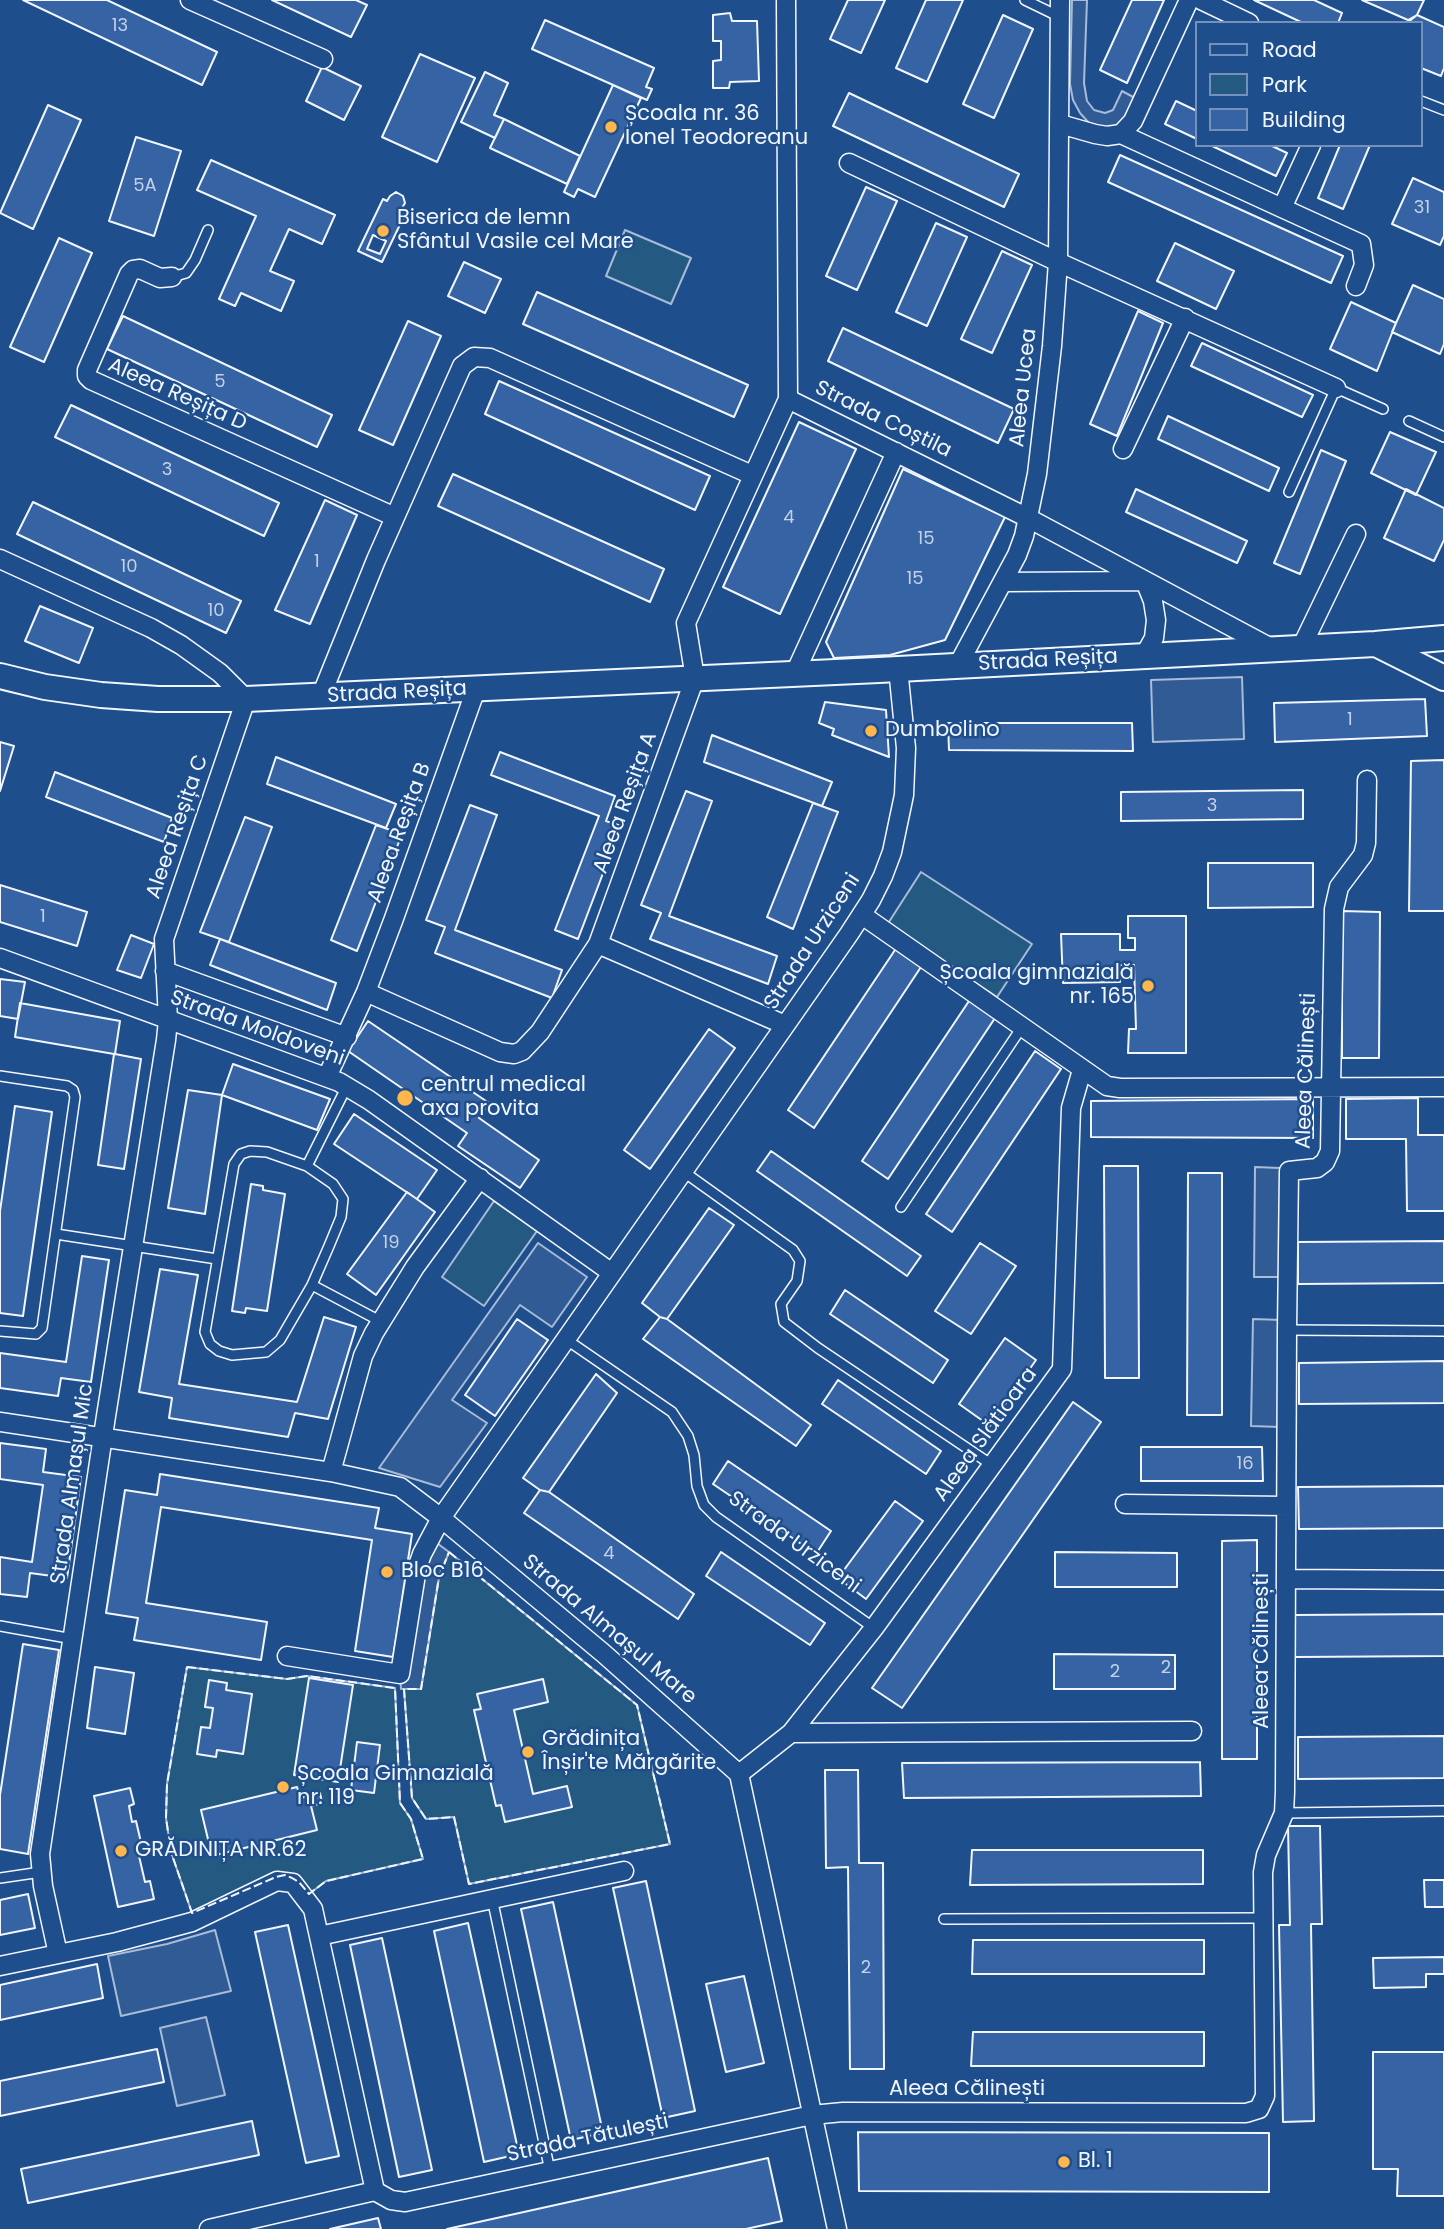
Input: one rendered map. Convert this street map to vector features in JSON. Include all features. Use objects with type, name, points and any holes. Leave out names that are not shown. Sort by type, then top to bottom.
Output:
[{"type":"street","points":[[190,0],[323,59]]},
{"type":"street","name":"Strada Coștila","points":[[786,0],[788,399],[1028,518],[1273,649]]},
{"type":"street","points":[[1121,134],[1133,121],[1189,0]]},
{"type":"street","points":[[1201,0],[1245,21]]},
{"type":"street","name":"Aleea Ucea","points":[[958,665],[1005,582],[1017,555],[1028,518],[1042,431],[1059,262],[1060,8]]},
{"type":"street","points":[[1060,124],[1107,136],[1121,134],[1360,244],[1364,265],[1356,286]]},
{"type":"street","points":[[1282,208],[1310,147]]},
{"type":"street","points":[[849,163],[1336,388]]},
{"type":"street","name":"Aleea Reșița D","points":[[172,277],[160,278],[140,269],[129,274],[87,370],[87,376],[395,517]]},
{"type":"street","points":[[1123,449],[1185,318]]},
{"type":"street","points":[[321,696],[395,517],[462,366],[474,357],[490,358],[752,475]]},
{"type":"street","points":[[695,678],[686,623],[788,399]]},
{"type":"street","points":[[795,673],[896,452]]},
{"type":"street","points":[[1301,648],[1356,534]]},
{"type":"street","points":[[0,559],[151,628],[181,645],[220,673],[246,699]]},
{"type":"street","points":[[1005,582],[1145,582],[1153,601],[1156,620],[1154,638],[1144,656]]},
{"type":"street","name":"Strada Reșița","points":[[0,677],[101,695],[168,699],[246,699],[1144,656],[1444,638]]},
{"type":"street","points":[[1375,644],[1444,678]]},
{"type":"street","name":"Strada Urziceni","points":[[287,1656],[400,1674],[417,1568],[441,1518],[862,915],[883,876],[892,852],[904,795],[906,748],[898,668]]},
{"type":"street","name":"Aleea Reșița A","points":[[596,948],[695,678]]},
{"type":"street","name":"Aleea Reșița B","points":[[327,1077],[366,992],[476,689]]},
{"type":"street","name":"Aleea Reșița C","points":[[168,1020],[163,950],[166,929],[246,699]]},
{"type":"street","name":"Aleea Călinești","points":[[812,2115],[928,2112],[1246,2113],[1259,2109],[1265,2096],[1263,1872],[1266,1856],[1284,1813],[1289,1171],[1317,1168],[1325,1162],[1330,1151],[1334,909],[1339,887],[1363,855],[1366,843],[1367,780]]},
{"type":"street","points":[[862,915],[1107,1086],[1444,1087]]},
{"type":"street","points":[[366,992],[500,1052],[514,1054],[522,1051],[540,1032],[596,948],[785,1025]]},
{"type":"street","name":"Strada Moldoveni","points":[[0,958],[346,1086],[612,1273]]},
{"type":"street","points":[[165,971],[347,1037]]},
{"type":"street","name":"Strada Almașul Mic","points":[[58,1955],[41,1872],[40,1854],[168,1020]]},
{"type":"street","name":"Aleea Slătioara","points":[[739,1774],[790,1733],[874,1628],[1062,1369],[1071,1108],[1082,1070]]},
{"type":"street","points":[[331,1472],[363,1356],[380,1321],[415,1267],[480,1178]]},
{"type":"street","name":"Strada Almașul Mare","points":[[0,1422],[393,1483],[412,1494],[603,1653],[739,1774]]},
{"type":"street","points":[[1125,1504],[1285,1506]]},
{"type":"street","points":[[1286,1579],[1444,1580]]},
{"type":"street","points":[[790,1733],[1192,1731]]},
{"type":"street","points":[[739,1774],[837,2229]]},
{"type":"street","points":[[319,1936],[624,1871]]},
{"type":"street","points":[[0,1966],[58,1955],[192,1922],[277,1881],[293,1883],[300,1890],[313,1909],[375,2191],[209,2229]]},
{"type":"street","name":"Strada Tătulești","points":[[375,2191],[391,2200],[405,2202],[812,2115]]},
{"type":"lane","name":"Aleea Ucea","points":[[1025,0],[1060,8]]},
{"type":"lane","points":[[1423,101],[1444,110]]},
{"type":"lane","points":[[172,277],[186,273],[208,230]]},
{"type":"lane","points":[[1289,492],[1336,388],[1383,409]]},
{"type":"lane","points":[[1409,421],[1444,437]]},
{"type":"lane","points":[[901,1207],[1022,1027]]},
{"type":"lane","points":[[0,1076],[67,1086],[73,1090],[75,1097],[42,1328],[36,1334],[0,1331]]},
{"type":"lane","points":[[307,1166],[346,1086]]},
{"type":"lane","points":[[250,1151],[267,1152],[307,1166],[332,1184],[343,1199],[341,1217],[312,1285],[281,1340],[266,1352],[232,1355],[219,1350],[210,1344],[205,1332],[234,1164],[241,1154],[250,1151]]},
{"type":"lane","points":[[684,1172],[793,1250],[800,1261],[797,1281],[781,1304],[784,1322],[818,1348],[992,1465]]},
{"type":"lane","points":[[56,1234],[216,1259]]},
{"type":"lane","points":[[312,1285],[380,1321]]},
{"type":"lane","points":[[1286,1330],[1444,1331]]},
{"type":"lane","name":"Strada Urziceni","points":[[567,1340],[673,1412],[688,1436],[694,1455],[697,1486],[704,1505],[716,1517],[874,1628]]},
{"type":"lane","points":[[0,1626],[73,1639]]},
{"type":"lane","points":[[1284,1813],[1444,1811]]},
{"type":"lane","points":[[0,1878],[41,1872]]},
{"type":"lane","points":[[492,1898],[551,2171]]},
{"type":"lane","points":[[944,1919],[1262,1918]]},
{"type":"green space","points":[[625,230],[691,258],[671,304],[606,276]]},
{"type":"green space","points":[[921,872],[1032,944],[997,997],[887,925]]},
{"type":"green space","points":[[494,1201],[537,1231],[484,1306],[442,1277]]},
{"type":"green space","name":"Grădinița Înșir'te Mărgărite","points":[[449,1552],[637,1705],[670,1844],[469,1884],[454,1817],[426,1819],[412,1798],[404,1689],[421,1689],[439,1577]]},
{"type":"green space","name":"Școala Gimnazială nr. 119","points":[[187,1667],[287,1679],[307,1676],[395,1688],[400,1803],[411,1819],[423,1859],[326,1881],[309,1894],[299,1882],[192,1913],[171,1852],[166,1818],[167,1784]]},
{"type":"shaded area","points":[[1072,0],[1087,0],[1084,83],[1087,101],[1094,110],[1105,113],[1113,110],[1122,91],[1135,98],[1117,131],[1089,123],[1073,100],[1070,84]]},
{"type":"shaded area","points":[[1242,677],[1244,739],[1153,742],[1151,680]]},
{"type":"shaded area","points":[[1255,1167],[1280,1168],[1279,1277],[1254,1277]]},
{"type":"shaded area","points":[[538,1243],[587,1277],[552,1327],[520,1305],[452,1400],[487,1423],[440,1487],[379,1468]]},
{"type":"shaded area","points":[[1253,1319],[1282,1320],[1280,1427],[1251,1426]]},
{"type":"shaded area","points":[[430,1538],[449,1552],[439,1577],[421,1689],[401,1689],[400,1674]]},
{"type":"shaded area","points":[[215,1930],[231,1991],[121,2016],[108,1956],[167,1944]]},
{"type":"shaded area","points":[[206,2017],[225,2095],[177,2106],[160,2028]]},
{"type":"building","points":[[23,0],[107,0],[217,52],[202,85]]},
{"type":"building","points":[[272,0],[356,0],[367,5],[351,37]]},
{"type":"building","points":[[848,0],[885,0],[861,53],[830,39]]},
{"type":"building","points":[[926,0],[963,0],[927,82],[896,68]]},
{"type":"building","points":[[1132,0],[1164,0],[1127,83],[1100,70]]},
{"type":"building","points":[[1254,0],[1314,0],[1342,13],[1339,21],[1299,21]]},
{"type":"building","points":[[1362,0],[1424,0],[1417,15],[1408,20]]},
{"type":"building","points":[[730,13],[732,21],[757,21],[759,81],[730,82],[729,88],[713,88],[713,61],[721,60],[721,41],[713,41],[713,15]]},
{"type":"building","points":[[1003,15],[1033,29],[994,118],[963,104]]},
{"type":"building","points":[[1417,15],[1444,27],[1444,68],[1441,76],[1423,69],[1423,21],[1410,21]]},
{"type":"building","points":[[545,20],[654,68],[646,87],[652,89],[647,100],[532,49]]},
{"type":"building","points":[[420,54],[475,78],[437,162],[382,137]]},
{"type":"building","points":[[322,67],[361,86],[344,120],[306,101]]},
{"type":"building","points":[[485,72],[508,83],[494,115],[504,119],[495,138],[461,122]]},
{"type":"building","name":"Școala nr. 36 Ionel Teodoreanu","points":[[613,85],[641,98],[595,197],[578,189],[574,197],[564,192]]},
{"type":"building","points":[[849,93],[1019,174],[1004,207],[833,126]]},
{"type":"building","points":[[1176,101],[1196,111],[1196,139],[1165,124]]},
{"type":"building","points":[[48,105],[81,120],[33,229],[0,213]]},
{"type":"building","points":[[504,119],[580,156],[567,184],[490,148]]},
{"type":"building","points":[[136,137],[181,151],[154,236],[109,221]]},
{"type":"building","points":[[1214,147],[1274,147],[1287,153],[1276,176]]},
{"type":"building","points":[[1339,147],[1369,147],[1343,209],[1318,198]]},
{"type":"building","points":[[1120,155],[1343,256],[1331,283],[1108,182]]},
{"type":"building","points":[[211,160],[335,215],[322,244],[289,229],[270,271],[294,281],[281,311],[241,293],[235,306],[219,299],[256,216],[197,190]]},
{"type":"building","points":[[1413,178],[1444,192],[1444,236],[1440,245],[1392,224]]},
{"type":"building","points":[[866,187],[897,201],[857,290],[826,276]]},
{"type":"building","name":"Biserica de lemn Sfântul Vasile cel Mare","points":[[396,192],[403,196],[405,203],[402,208],[407,210],[382,262],[358,251],[383,199],[387,201]]},
{"type":"building","points":[[936,223],[967,237],[927,326],[896,312]]},
{"type":"building","points":[[373,235],[386,241],[380,254],[367,249]]},
{"type":"building","points":[[59,238],[92,253],[44,362],[10,347]]},
{"type":"building","points":[[1175,243],[1234,271],[1216,309],[1157,281]]},
{"type":"building","points":[[1002,251],[1032,265],[992,353],[961,339]]},
{"type":"building","points":[[464,262],[501,279],[485,313],[448,296]]},
{"type":"building","points":[[1413,285],[1444,299],[1444,344],[1440,354],[1392,332]]},
{"type":"building","points":[[537,292],[748,385],[734,417],[523,324]]},
{"type":"building","points":[[1351,302],[1396,323],[1377,371],[1330,349]]},
{"type":"building","points":[[1138,311],[1163,323],[1117,436],[1090,424]]},
{"type":"building","points":[[123,316],[332,415],[317,447],[107,349]]},
{"type":"building","points":[[408,321],[441,336],[393,445],[359,430]]},
{"type":"building","points":[[843,328],[1014,409],[998,443],[828,361]]},
{"type":"building","points":[[1202,343],[1313,395],[1302,417],[1191,366]]},
{"type":"building","points":[[499,381],[710,476],[695,510],[485,414]]},
{"type":"building","points":[[71,405],[279,503],[264,536],[55,437]]},
{"type":"building","points":[[1168,416],[1279,468],[1269,491],[1158,439]]},
{"type":"building","points":[[799,422],[856,449],[780,614],[723,587]]},
{"type":"building","points":[[1390,432],[1436,452],[1416,495],[1371,473]]},
{"type":"building","points":[[1321,450],[1346,461],[1300,574],[1274,563]]},
{"type":"building","points":[[903,469],[1005,517],[945,640],[890,655],[834,658],[826,642]]},
{"type":"building","points":[[453,474],[664,569],[650,602],[438,506]]},
{"type":"building","points":[[1136,489],[1247,541],[1237,563],[1126,512]]},
{"type":"building","points":[[1406,489],[1444,508],[1444,540],[1434,561],[1384,538]]},
{"type":"building","points":[[325,500],[357,515],[310,624],[275,610]]},
{"type":"building","points":[[33,502],[241,601],[226,633],[17,534]]},
{"type":"building","points":[[40,606],[93,628],[79,663],[25,641]]},
{"type":"building","points":[[1425,699],[1427,736],[1275,742],[1274,703]]},
{"type":"building","points":[[825,702],[886,710],[889,757],[832,735],[834,729],[819,723]]},
{"type":"building","points":[[948,723],[1132,723],[1133,751],[949,750]]},
{"type":"building","points":[[712,735],[832,782],[822,806],[704,762]]},
{"type":"building","points":[[0,742],[14,746],[0,791]]},
{"type":"building","points":[[500,752],[615,796],[606,821],[621,826],[578,939],[555,930],[599,816],[491,775]]},
{"type":"building","points":[[276,757],[396,804],[386,828],[267,784]]},
{"type":"building","points":[[1444,760],[1444,911],[1409,911],[1411,761]]},
{"type":"building","points":[[55,772],[172,818],[164,842],[46,797]]},
{"type":"building","points":[[1303,790],[1303,819],[1121,821],[1121,792]]},
{"type":"building","points":[[686,791],[712,801],[669,916],[777,956],[768,984],[650,939],[661,913],[641,905]]},
{"type":"building","points":[[813,803],[838,812],[793,929],[767,917]]},
{"type":"building","points":[[470,805],[497,815],[455,930],[562,970],[552,998],[435,953],[445,927],[426,920]]},
{"type":"building","points":[[245,817],[272,827],[229,942],[200,932]]},
{"type":"building","points":[[376,825],[402,834],[357,951],[331,940]]},
{"type":"building","points":[[1208,863],[1313,863],[1313,907],[1208,908]]},
{"type":"building","points":[[0,885],[87,912],[77,946],[0,922]]},
{"type":"building","points":[[1342,911],[1380,912],[1379,1058],[1342,1058]]},
{"type":"building","points":[[1128,916],[1186,916],[1186,1053],[1128,1053],[1129,1029],[1136,1029],[1134,965],[1120,965],[1120,982],[1063,983],[1061,934],[1120,934],[1120,950],[1135,950],[1135,938],[1128,938]]},
{"type":"building","points":[[131,935],[154,944],[141,978],[117,970]]},
{"type":"building","points":[[220,939],[336,983],[327,1010],[210,965]]},
{"type":"building","points":[[897,947],[923,964],[814,1128],[788,1110]]},
{"type":"building","points":[[0,979],[25,982],[18,1019],[0,1016]]},
{"type":"building","points":[[971,998],[997,1015],[888,1179],[862,1161]]},
{"type":"building","points":[[20,1003],[120,1021],[115,1054],[141,1059],[124,1169],[98,1165],[114,1054],[15,1037]]},
{"type":"building","points":[[368,1021],[489,1103],[479,1118],[539,1160],[520,1188],[458,1146],[467,1133],[348,1051]]},
{"type":"building","points":[[709,1029],[735,1048],[650,1169],[624,1150]]},
{"type":"building","points":[[1035,1051],[1061,1069],[952,1232],[926,1214]]},
{"type":"building","points":[[233,1064],[330,1099],[317,1130],[222,1095]]},
{"type":"building","points":[[188,1090],[222,1095],[205,1214],[168,1208]]},
{"type":"building","points":[[1418,1098],[1418,1135],[1444,1135],[1444,1211],[1407,1211],[1406,1139],[1346,1139],[1346,1099]]},
{"type":"building","points":[[1313,1099],[1313,1138],[1091,1137],[1091,1101]]},
{"type":"building","points":[[15,1106],[52,1112],[23,1316],[0,1313],[0,1211]]},
{"type":"building","points":[[354,1114],[437,1170],[417,1199],[334,1144]]},
{"type":"building","points":[[771,1151],[921,1256],[907,1276],[757,1171]]},
{"type":"building","points":[[1104,1166],[1138,1166],[1139,1378],[1105,1378]]},
{"type":"building","points":[[1188,1173],[1222,1173],[1222,1415],[1187,1415]]},
{"type":"building","points":[[251,1184],[263,1186],[263,1190],[285,1194],[267,1311],[246,1308],[245,1313],[232,1311]]},
{"type":"building","points":[[407,1192],[435,1212],[376,1295],[347,1274]]},
{"type":"building","points":[[709,1208],[734,1225],[667,1319],[660,1317],[642,1303]]},
{"type":"building","points":[[1444,1241],[1444,1283],[1298,1284],[1298,1242]]},
{"type":"building","points":[[980,1243],[1016,1266],[971,1334],[935,1311]]},
{"type":"building","points":[[82,1256],[109,1260],[91,1382],[61,1378],[58,1396],[0,1388],[0,1353],[66,1362]]},
{"type":"building","points":[[160,1269],[198,1275],[179,1384],[297,1402],[324,1317],[356,1327],[328,1419],[295,1413],[288,1437],[169,1418],[172,1398],[139,1392]]},
{"type":"building","points":[[845,1290],[948,1360],[933,1383],[830,1314]]},
{"type":"building","points":[[660,1317],[667,1319],[811,1425],[796,1446],[643,1339]]},
{"type":"building","points":[[517,1319],[548,1340],[495,1416],[465,1395]]},
{"type":"building","points":[[1005,1338],[1036,1360],[990,1426],[959,1404]]},
{"type":"building","points":[[1444,1361],[1444,1403],[1299,1404],[1299,1363]]},
{"type":"building","points":[[596,1374],[617,1393],[549,1492],[540,1490],[523,1478]]},
{"type":"building","points":[[838,1380],[941,1451],[926,1474],[822,1404]]},
{"type":"building","points":[[1073,1402],[1101,1422],[902,1708],[872,1688]]},
{"type":"building","points":[[0,1443],[46,1449],[43,1472],[81,1477],[67,1578],[30,1573],[27,1597],[0,1594],[0,1557],[32,1562],[43,1485],[0,1479]]},
{"type":"building","points":[[1141,1447],[1262,1447],[1263,1481],[1141,1481]]},
{"type":"building","points":[[728,1461],[831,1531],[816,1554],[713,1484]]},
{"type":"building","name":"Bloc B16","points":[[160,1474],[379,1508],[375,1528],[412,1534],[393,1657],[355,1651],[372,1540],[161,1507],[146,1603],[267,1622],[261,1660],[134,1640],[138,1618],[106,1613],[125,1490],[157,1495]]},
{"type":"building","points":[[1444,1486],[1444,1528],[1299,1529],[1298,1487]]},
{"type":"building","points":[[540,1490],[549,1492],[694,1594],[678,1619],[524,1513]]},
{"type":"building","points":[[895,1501],[923,1521],[866,1599],[838,1578]]},
{"type":"building","points":[[1257,1540],[1257,1759],[1222,1759],[1222,1541]]},
{"type":"building","points":[[721,1552],[825,1623],[810,1645],[706,1576]]},
{"type":"building","points":[[1055,1552],[1177,1553],[1177,1587],[1055,1587]]},
{"type":"building","points":[[1444,1614],[1444,1656],[1295,1657],[1295,1615]]},
{"type":"building","points":[[23,1644],[59,1650],[28,1854],[0,1849],[0,1795]]},
{"type":"building","points":[[1054,1654],[1175,1655],[1175,1689],[1054,1689]]},
{"type":"building","points":[[95,1667],[134,1673],[125,1734],[87,1728]]},
{"type":"building","points":[[309,1678],[353,1685],[338,1782],[294,1775]]},
{"type":"building","points":[[543,1679],[548,1702],[514,1710],[533,1794],[567,1786],[572,1807],[505,1822],[501,1805],[496,1806],[474,1710],[481,1709],[477,1694]]},
{"type":"building","points":[[209,1680],[227,1683],[226,1690],[252,1694],[243,1754],[217,1750],[216,1757],[197,1754],[201,1727],[210,1728],[213,1708],[205,1707]]},
{"type":"building","points":[[1444,1736],[1444,1778],[1298,1779],[1298,1737]]},
{"type":"building","points":[[357,1742],[380,1745],[374,1793],[351,1790]]},
{"type":"building","points":[[1200,1762],[1201,1796],[904,1798],[902,1763]]},
{"type":"building","points":[[825,1770],[858,1770],[859,1863],[883,1863],[884,2069],[850,2069],[848,1867],[826,1868]]},
{"type":"building","points":[[297,1787],[300,1798],[320,1793],[322,1803],[311,1806],[317,1830],[212,1856],[201,1810]]},
{"type":"building","points":[[130,1788],[134,1804],[129,1806],[132,1822],[136,1821],[144,1855],[139,1856],[145,1882],[150,1881],[154,1899],[118,1907],[94,1796]]},
{"type":"building","points":[[1288,1826],[1320,1826],[1322,1924],[1311,1924],[1314,2121],[1283,2122],[1279,1925],[1290,1925]]},
{"type":"building","points":[[972,1850],[1203,1850],[1203,1884],[970,1885]]},
{"type":"building","points":[[1424,1880],[1444,1880],[1444,1907],[1425,1907]]},
{"type":"building","points":[[646,1881],[695,2111],[663,2118],[613,1888]]},
{"type":"building","points":[[28,1894],[35,1928],[0,1935],[0,1900]]},
{"type":"building","points":[[553,1902],[603,2133],[571,2140],[521,1909]]},
{"type":"building","points":[[468,1923],[519,2154],[484,2162],[434,1931]]},
{"type":"building","points":[[288,1925],[339,2156],[306,2163],[255,1932]]},
{"type":"building","points":[[382,1938],[432,2170],[399,2177],[350,1945]]},
{"type":"building","points":[[973,1940],[1204,1940],[1204,1974],[972,1974]]},
{"type":"building","points":[[1444,1957],[1444,1974],[1426,1974],[1426,1987],[1374,1988],[1373,1958]]},
{"type":"building","points":[[97,1964],[103,1998],[0,2020],[0,1985]]},
{"type":"building","points":[[744,1976],[764,2063],[726,2072],[706,1984]]},
{"type":"building","points":[[973,2032],[1204,2032],[1204,2066],[971,2066]]},
{"type":"building","points":[[157,2049],[164,2082],[0,2116],[0,2081]]},
{"type":"building","points":[[1373,2052],[1444,2052],[1444,2196],[1397,2196],[1398,2169],[1373,2169]]},
{"type":"building","points":[[252,2121],[259,2155],[28,2203],[21,2169]]},
{"type":"building","name":"Bl. 1","points":[[858,2132],[1269,2133],[1269,2192],[859,2191]]},
{"type":"building","points":[[768,2158],[782,2221],[746,2229],[447,2229]]},
{"type":"building","points":[[378,2218],[381,2229],[330,2229]]},
{"type":"fence","points":[[449,1552],[637,1705],[670,1844],[469,1884],[454,1817],[426,1819],[412,1798],[404,1689],[421,1689],[439,1577],[449,1552]]},
{"type":"fence","points":[[187,1667],[287,1679],[307,1676],[395,1688],[400,1803],[411,1819],[423,1859],[326,1881],[309,1894],[292,1878],[285,1875],[276,1877],[192,1913],[171,1852],[166,1818],[167,1784],[187,1667]]},
{"type":"place","name":"Școala nr. 36 Ionel Teodoreanu","points":[[611,127]]},
{"type":"place","name":"Biserica de lemn Sfântul Vasile cel Mare","points":[[383,231]]},
{"type":"place","name":"Dumbolino","points":[[871,731]]},
{"type":"place","name":"Școala gimnazială nr. 165","points":[[1148,986]]},
{"type":"place","name":"centrul medical axa provita","points":[[405,1098]]},
{"type":"place","name":"Bloc B16","points":[[387,1572]]},
{"type":"place","name":"Grădinița Înșir'te Mărgărite","points":[[528,1752]]},
{"type":"place","name":"Școala Gimnazială nr. 119","points":[[283,1787]]},
{"type":"place","name":"GRĂDINIȚA NR.62","points":[[121,1851]]},
{"type":"place","name":"Bl. 1","points":[[1064,2162]]}]
